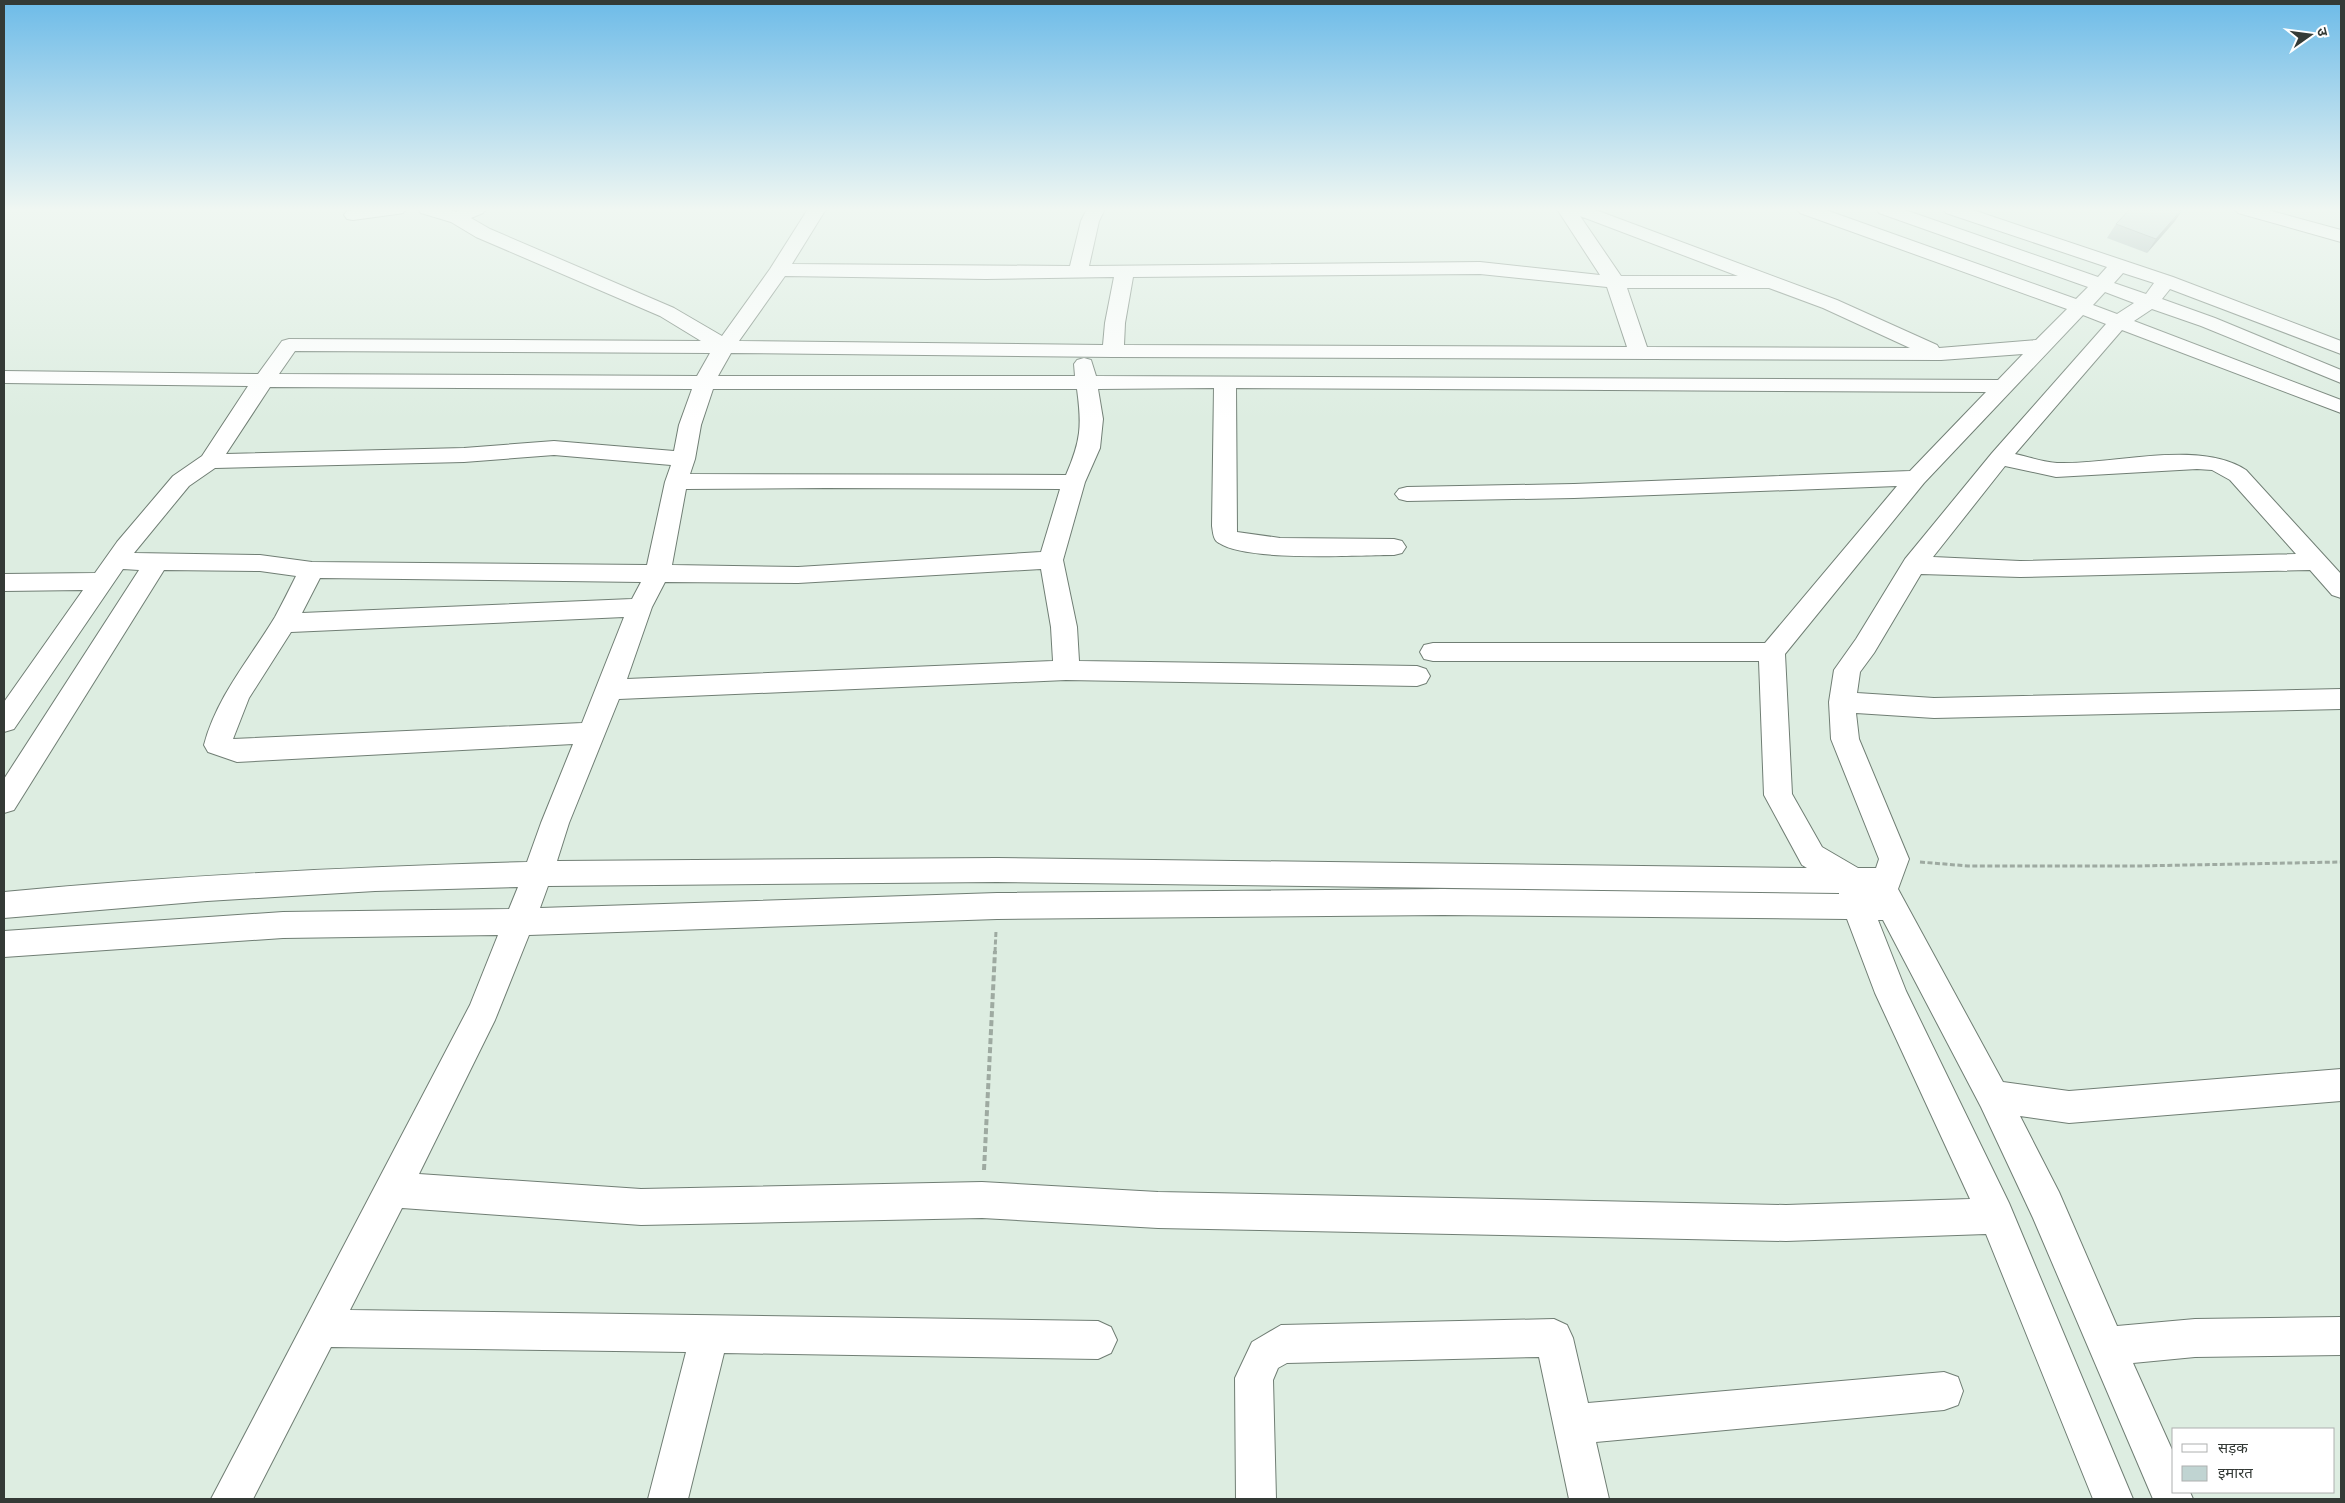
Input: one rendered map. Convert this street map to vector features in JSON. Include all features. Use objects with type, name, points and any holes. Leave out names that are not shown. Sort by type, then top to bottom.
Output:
[{"type":"street","points":[[591,279],[667,312],[724,346]]},
{"type":"street","points":[[231,1499],[393,1190],[484,1010],[538,874],[555,823],[610,690],[640,607],[658,573],[690,425],[704,383],[724,346],[773,279]]},
{"type":"street","points":[[1113,352],[1115,323],[1123,279]]},
{"type":"street","points":[[1587,279],[1615,282],[1768,282]]},
{"type":"street","points":[[1613,279],[1639,353]]},
{"type":"street","points":[[1761,279],[1830,304],[1941,354]]},
{"type":"street","points":[[2002,279],[2341,407]]},
{"type":"street","points":[[2105,279],[1916,478],[1772,652],[1778,795],[1812,856],[1854,893],[1891,993],[1996,1216],[2113,1499]]},
{"type":"street","points":[[2121,279],[2341,348]]},
{"type":"street","points":[[2121,279],[2157,292],[2208,322],[2341,377]]},
{"type":"street","points":[[2193,279],[2341,332]]},
{"type":"street","points":[[2157,292],[2118,322],[2000,458],[1914,566],[1865,646],[1847,670],[1842,702],[1845,739],[1891,882],[2046,1205],[2174,1499]]},
{"type":"street","points":[[4,722],[116,561],[181,481],[210,460],[238,416],[289,345],[724,346],[1113,352],[1941,354],[2042,346]]},
{"type":"street","points":[[1066,670],[1064,627],[1051,560],[1074,482],[1089,448],[1092,419],[1089,382],[1081,351]]},
{"type":"street","points":[[2282,352],[2341,353]]},
{"type":"street","points":[[4,377],[264,381],[704,383],[1226,382],[2004,386]]},
{"type":"street","points":[[1226,382],[1224,526],[1226,537],[1234,542],[1261,546],[1394,547]]},
{"type":"street","points":[[210,460],[464,455],[554,448],[680,470],[841,479],[970,483],[1074,482]]},
{"type":"street","points":[[2000,458],[2056,470],[2213,462],[2226,466],[2238,476],[2341,589]]},
{"type":"street","points":[[1407,494],[1574,491],[1916,478]]},
{"type":"street","points":[[116,561],[260,563],[312,570],[798,575],[926,569],[1051,560]]},
{"type":"street","points":[[4,802],[157,561]]},
{"type":"street","points":[[1914,566],[2020,569],[2317,562]]},
{"type":"street","points":[[312,570],[284,623],[254,666],[220,732],[218,745],[238,751],[403,741],[592,734]]},
{"type":"street","points":[[4,582],[102,581]]},
{"type":"street","points":[[284,623],[640,607]]},
{"type":"street","points":[[1433,652],[1772,652]]},
{"type":"street","points":[[610,690],[1066,670],[1418,676]]},
{"type":"street","points":[[1842,702],[1934,708],[2341,699]]},
{"type":"street","points":[[4,906],[207,888],[538,874],[1007,870],[1854,893]]},
{"type":"street","points":[[4,944],[284,925],[519,922],[997,906],[1444,902],[1854,893],[1891,882]]},
{"type":"street","points":[[1993,1096],[2069,1107],[2341,1085]]},
{"type":"street","points":[[393,1190],[641,1206],[982,1200],[1158,1210],[1786,1223],[1996,1216]]},
{"type":"street","points":[[320,1328],[1098,1340]]},
{"type":"street","points":[[668,1499],[710,1334]]},
{"type":"street","points":[[2108,1346],[2195,1338],[2341,1336]]},
{"type":"street","points":[[1256,1499],[1254,1378],[1265,1355],[1281,1344],[1554,1338],[1589,1499]]},
{"type":"street","points":[[1572,1424],[1944,1391]]},
{"type":"path","points":[[1891,882],[1968,866],[2138,866],[2341,862]]},
{"type":"path","points":[[982,1200],[997,906]]}]
